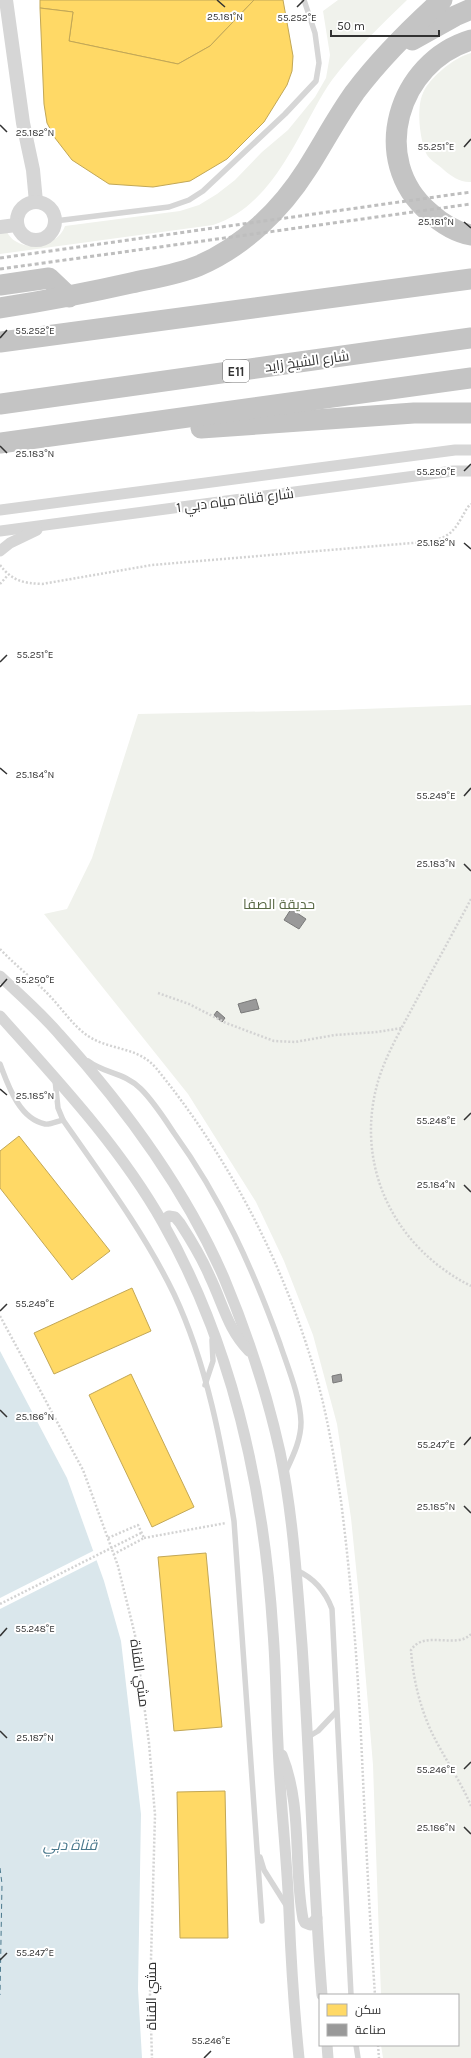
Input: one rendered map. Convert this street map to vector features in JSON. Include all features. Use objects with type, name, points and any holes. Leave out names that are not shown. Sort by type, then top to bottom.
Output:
[{"type":"highway","points":[[0,308],[69,296],[185,271],[216,256],[244,238],[266,220],[294,188],[341,112],[371,72],[409,31],[442,0]]},
{"type":"highway","points":[[371,72],[416,37],[471,9]]},
{"type":"highway","points":[[471,40],[454,46],[438,55],[414,80],[400,112],[397,129],[397,146],[399,163],[413,195],[424,208],[451,228],[471,235]]},
{"type":"highway","points":[[0,285],[49,278],[69,296]]},
{"type":"highway","points":[[0,342],[471,279]]},
{"type":"highway","name":"شارع الشيخ زايد","points":[[0,404],[471,338]]},
{"type":"highway","points":[[0,443],[471,378]]},
{"type":"highway","points":[[127,426],[225,427],[422,412],[471,413]]},
{"type":"street","points":[[6,0],[23,123],[33,170],[36,202]]},
{"type":"street","points":[[30,202],[44,203],[50,207],[55,221],[52,233],[47,238],[35,241],[23,236],[16,225],[18,214],[21,209],[30,202]]},
{"type":"street","points":[[0,227],[16,225]]},
{"type":"street","name":"شارع قناة مياه دبي 1","points":[[0,510],[455,450],[471,450]]},
{"type":"street","name":"شارع قناة مياه دبي 1","points":[[0,531],[469,472]]},
{"type":"street","points":[[0,551],[27,534],[51,524]]},
{"type":"street","points":[[0,976],[37,1010],[72,1049],[126,1115],[181,1197],[205,1239],[224,1278],[252,1354],[264,1392],[284,1475],[296,1570],[308,1737],[322,1994]]},
{"type":"street","points":[[0,1016],[55,1077],[121,1158],[165,1225],[212,1325],[227,1367],[244,1428],[257,1488],[273,1631],[278,1746],[289,1911],[291,1975],[299,2058]]},
{"type":"street","points":[[165,1225],[165,1219],[169,1216],[175,1217],[180,1222],[210,1277],[238,1340],[252,1354]]},
{"type":"street","points":[[278,1746],[286,1766],[294,1803],[303,1919],[310,1925],[317,1918]]},
{"type":"street","points":[[327,2046],[328,2058]]},
{"type":"lane","points":[[55,221],[169,207],[189,200],[203,191],[285,114],[316,81],[318,63],[314,34],[304,0]]},
{"type":"lane","points":[[72,1049],[92,1064],[132,1080],[142,1091],[188,1152],[219,1203],[245,1254],[283,1353],[299,1410],[301,1423],[299,1436],[284,1475]]},
{"type":"lane","points":[[0,1064],[8,1087],[22,1109],[33,1118],[45,1124],[63,1120]]},
{"type":"lane","points":[[55,1077],[58,1108],[63,1120],[122,1204],[164,1274],[191,1335],[225,1465],[234,1522],[262,1921]]},
{"type":"lane","points":[[205,1385],[213,1361],[212,1325]]},
{"type":"lane","points":[[296,1570],[307,1575],[321,1588],[332,1608],[351,1994]]},
{"type":"lane","points":[[308,1737],[318,1731],[336,1712]]},
{"type":"lane","points":[[257,1849],[264,1870],[289,1911]]},
{"type":"lane","points":[[356,2046],[358,2058]]},
{"type":"path","points":[[0,565],[8,575],[24,583],[42,584],[152,564],[441,540],[455,529],[471,504]]},
{"type":"path","points":[[0,584],[8,575]]},
{"type":"path","points":[[471,899],[402,1028],[380,1074],[372,1113],[372,1153],[381,1191],[394,1216],[408,1237],[437,1265],[471,1286]]},
{"type":"path","points":[[158,993],[189,1004],[226,1022],[274,1041],[295,1042],[335,1035],[377,1032],[402,1028]]},
{"type":"path","name":"مشي القناة","points":[[0,1316],[83,1470],[114,1554],[135,1635],[149,1743],[155,1815],[150,1995],[152,2058]]},
{"type":"path","points":[[114,1554],[144,1538],[234,1522]]},
{"type":"path","points":[[108,1538],[138,1525],[144,1538]]},
{"type":"path","points":[[0,1604],[141,1533]]},
{"type":"path","points":[[471,1634],[461,1640],[438,1639],[422,1641],[415,1644],[411,1650],[416,1684],[426,1720],[464,1788],[471,1806]]},
{"type":"path","points":[[378,2046],[379,2058]]},
{"type":"green space","points":[[338,0],[407,0],[340,69],[322,96],[297,141],[275,176],[248,206],[232,217],[213,225],[0,254],[0,232],[6,231],[14,240],[23,245],[37,246],[57,237],[65,226],[180,211],[199,205],[217,194],[235,180],[262,152],[288,130],[315,97],[326,78],[330,55],[323,11]]},
{"type":"green space","points":[[471,53],[471,182],[467,182],[453,177],[427,155],[422,140],[419,115],[423,93],[431,81],[451,63]]},
{"type":"green space","name":"حديقة الصفا","points":[[471,705],[471,2058],[383,2058],[381,2046],[459,2046],[459,1994],[381,1994],[373,1765],[351,1518],[337,1424],[313,1335],[284,1261],[256,1202],[188,1094],[44,914],[67,909],[92,858],[138,714],[336,710]]},
{"type":"water","name":"قناة دبي","points":[[0,1351],[67,1478],[104,1581],[121,1641],[141,1814],[138,1989],[142,2058],[0,2058]]},
{"type":"pier","points":[[95,1550],[99,1559],[0,1609],[0,1598]]},
{"type":"building: سكن","points":[[40,0],[254,0],[210,46],[178,64],[69,41],[73,12],[40,8]]},
{"type":"building: سكن","points":[[254,0],[283,0],[293,56],[292,71],[287,85],[264,122],[227,159],[190,181],[153,187],[109,184],[72,160],[55,138],[47,123],[44,104],[40,8],[73,12],[69,41],[178,64],[210,46]]},
{"type":"building: سكن","points":[[19,1136],[110,1251],[72,1280],[0,1188],[0,1151]]},
{"type":"building: سكن","points":[[132,1288],[151,1331],[54,1374],[34,1333]]},
{"type":"building: سكن","points":[[131,1374],[194,1507],[152,1527],[89,1395]]},
{"type":"building: سكن","points":[[206,1553],[222,1727],[174,1731],[158,1557]]},
{"type":"building: سكن","points":[[225,1791],[228,1938],[180,1938],[177,1792]]},
{"type":"building: صناعة","points":[[291,909],[306,919],[299,929],[284,920]]},
{"type":"building: صناعة","points":[[256,999],[259,1009],[241,1013],[238,1004]]},
{"type":"building: صناعة","points":[[217,1011],[225,1018],[222,1022],[214,1015]]},
{"type":"building: صناعة","points":[[341,1374],[342,1381],[333,1383],[332,1376]]},
{"type":"ferry route","points":[[0,1868],[2,1884],[0,1995]]},
{"type":"railway","points":[[0,258],[471,192]]},
{"type":"railway","points":[[0,269],[471,204]]}]
